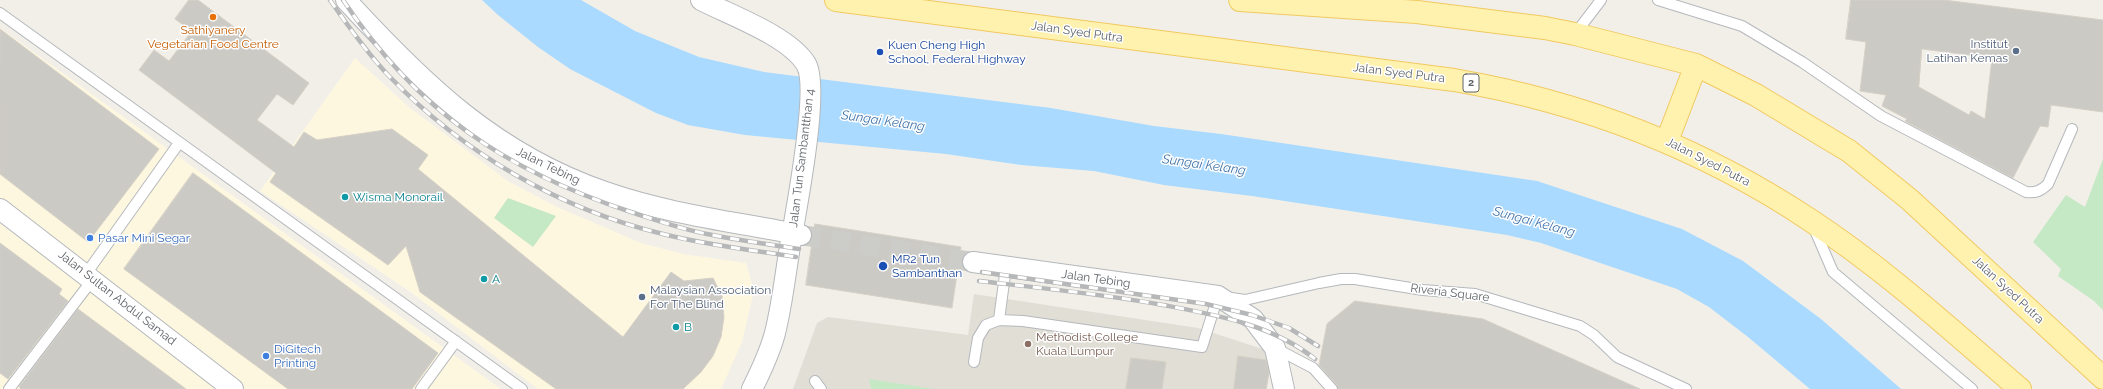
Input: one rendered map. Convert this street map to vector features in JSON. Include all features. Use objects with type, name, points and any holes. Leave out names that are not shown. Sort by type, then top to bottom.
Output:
[{"type":"main road","name":"Jalan Syed Putra","points":[[836,0],[1411,74],[1495,87],[1550,100],[1599,115],[1667,141],[1727,171],[1774,197],[1811,220],[1890,280],[2020,389]]},
{"type":"main road","name":"Jalan Syed Putra","points":[[1240,0],[1417,6],[1575,34],[1696,65],[1756,95],[1849,151],[1909,199],[2103,378]]},
{"type":"main road","points":[[1667,141],[1696,65]]},
{"type":"street","name":"Jalan Tebing","points":[[346,0],[389,47],[435,90],[476,124],[526,157],[586,185],[637,202],[723,222],[796,234]]},
{"type":"street","name":"Jalan Tun Sambantthan 4","points":[[701,0],[773,35],[806,64],[811,84],[809,116],[797,209],[796,234],[775,333],[761,372],[752,389]]},
{"type":"street","name":"Jalan Sultan Abdul Samad","points":[[0,209],[89,276],[233,389]]},
{"type":"street","name":"Jalan Tebing","points":[[973,262],[1218,296]]},
{"type":"street","points":[[1218,296],[1253,319],[1275,348],[1284,389]]},
{"type":"lane","points":[[1575,34],[1602,0]]},
{"type":"lane","points":[[1658,0],[1742,26],[1802,62],[1881,116],[2026,192],[2035,193],[2042,190],[2048,184],[2072,129]]},
{"type":"lane","points":[[0,13],[522,389]]},
{"type":"lane","points":[[9,389],[89,276],[179,143]]},
{"type":"lane","points":[[1811,220],[1834,272],[1972,389]]},
{"type":"lane","points":[[999,320],[1006,267]]},
{"type":"lane","name":"Riveria Square","points":[[1218,296],[1245,300],[1263,294],[1341,279],[1423,290],[1474,294],[1580,326],[1594,335],[1617,357],[1686,389]]},
{"type":"lane","points":[[974,362],[978,338],[986,325],[999,320],[1023,321],[1202,347],[1218,296]]},
{"type":"lane","points":[[421,389],[456,341]]},
{"type":"lane","points":[[1275,348],[1313,368],[1332,389]]},
{"type":"shaded area","points":[[0,28],[501,389],[0,389]]},
{"type":"shaded area","points":[[355,58],[410,108],[508,181],[555,206],[641,243],[683,254],[746,263],[754,291],[742,342],[721,389],[538,389],[409,291],[260,191]]},
{"type":"shaded area","name":"Methodist College Kuala Lumpur","points":[[974,294],[1198,328],[1272,352],[1267,389],[793,389],[817,323],[828,317],[968,335]]},
{"type":"green space","points":[[2103,159],[2103,310],[2094,301],[2058,276],[2061,269],[2033,242],[2066,195],[2085,207]]},
{"type":"green space","points":[[508,198],[556,216],[533,247],[494,218]]},
{"type":"green space","points":[[869,379],[934,389],[871,389]]},
{"type":"water","name":"Sungai Kelang","points":[[482,0],[581,0],[635,31],[699,57],[764,72],[1051,108],[1154,126],[1221,134],[1537,181],[1682,229],[1743,261],[1821,319],[1901,389],[1810,389],[1748,337],[1709,307],[1677,289],[1541,243],[1507,235],[1252,196],[1164,185],[1094,171],[1021,165],[946,154],[745,135],[688,125],[656,113],[570,69],[538,47],[498,15]]},
{"type":"building","points":[[189,0],[198,0],[309,83],[293,105],[277,94],[257,120],[294,147],[304,132],[317,140],[392,129],[428,155],[418,169],[623,337],[671,272],[684,281],[713,278],[722,296],[724,317],[721,337],[713,356],[701,372],[683,389],[556,389],[420,292],[406,246],[388,265],[270,182],[276,173],[139,70],[154,50],[169,61],[192,31],[175,19]]},
{"type":"building","points":[[1851,0],[1944,0],[2103,20],[2103,112],[2051,105],[2048,127],[2040,126],[2013,178],[1905,121],[1907,119],[1882,106],[1886,95],[1860,91],[1866,42],[1846,39]],"holes":[[[1922,49],[1992,58],[1985,119],[1971,111],[1969,115],[1919,87]]]},
{"type":"building","points":[[0,29],[159,149],[88,242],[0,174]]},
{"type":"building","points":[[193,173],[438,353],[412,389],[288,389],[124,269]]},
{"type":"building","name":"MR2 Tun Sambanthan","points":[[815,224],[961,247],[952,308],[806,285]]},
{"type":"building","points":[[0,243],[62,289],[59,294],[68,301],[8,379],[0,373]]},
{"type":"building","points":[[1355,301],[1483,319],[1640,389],[1338,389],[1337,385],[1319,365],[1327,324]]},
{"type":"building","points":[[78,309],[186,389],[21,389],[19,387]]},
{"type":"building","points":[[1238,356],[1266,360],[1269,373],[1266,389],[1234,389]]},
{"type":"building","points":[[1131,358],[1166,362],[1162,389],[1126,389]]},
{"type":"tunnel","points":[[801,235],[973,262]]},
{"type":"railway","points":[[330,0],[373,58],[418,104],[448,130],[515,174],[550,193],[587,210],[624,223],[663,234],[696,241],[796,257]]},
{"type":"railway","points":[[343,0],[371,39],[402,74],[434,105],[468,132],[504,156],[544,177],[586,196],[659,221],[707,234],[799,249]]},
{"type":"railway","points":[[982,272],[1206,304],[1252,315],[1289,328],[1318,346]]},
{"type":"railway","points":[[979,281],[1117,298],[1163,305],[1223,317],[1262,329],[1280,337],[1315,359]]},
{"type":"place","name":"Sathiyanery Vegetarian Food Centre","points":[[213,17]]},
{"type":"place","name":"Institut Latihan Kemas","points":[[2016,51]]},
{"type":"place","name":"Kuen Cheng High School, Federal Highway","points":[[880,52]]},
{"type":"place","name":"Wisma Monorail","points":[[345,197]]},
{"type":"place","name":"Pasar Mini Segar","points":[[90,238]]},
{"type":"place","name":"MR2 Tun Sambanthan","points":[[883,266]]},
{"type":"place","name":"A","points":[[484,279]]},
{"type":"place","name":"Malaysian Association For The Blind","points":[[642,297]]},
{"type":"place","name":"B","points":[[676,327]]},
{"type":"place","name":"Methodist College Kuala Lumpur","points":[[1028,344]]},
{"type":"place","name":"DiGitech Printing","points":[[266,356]]}]
